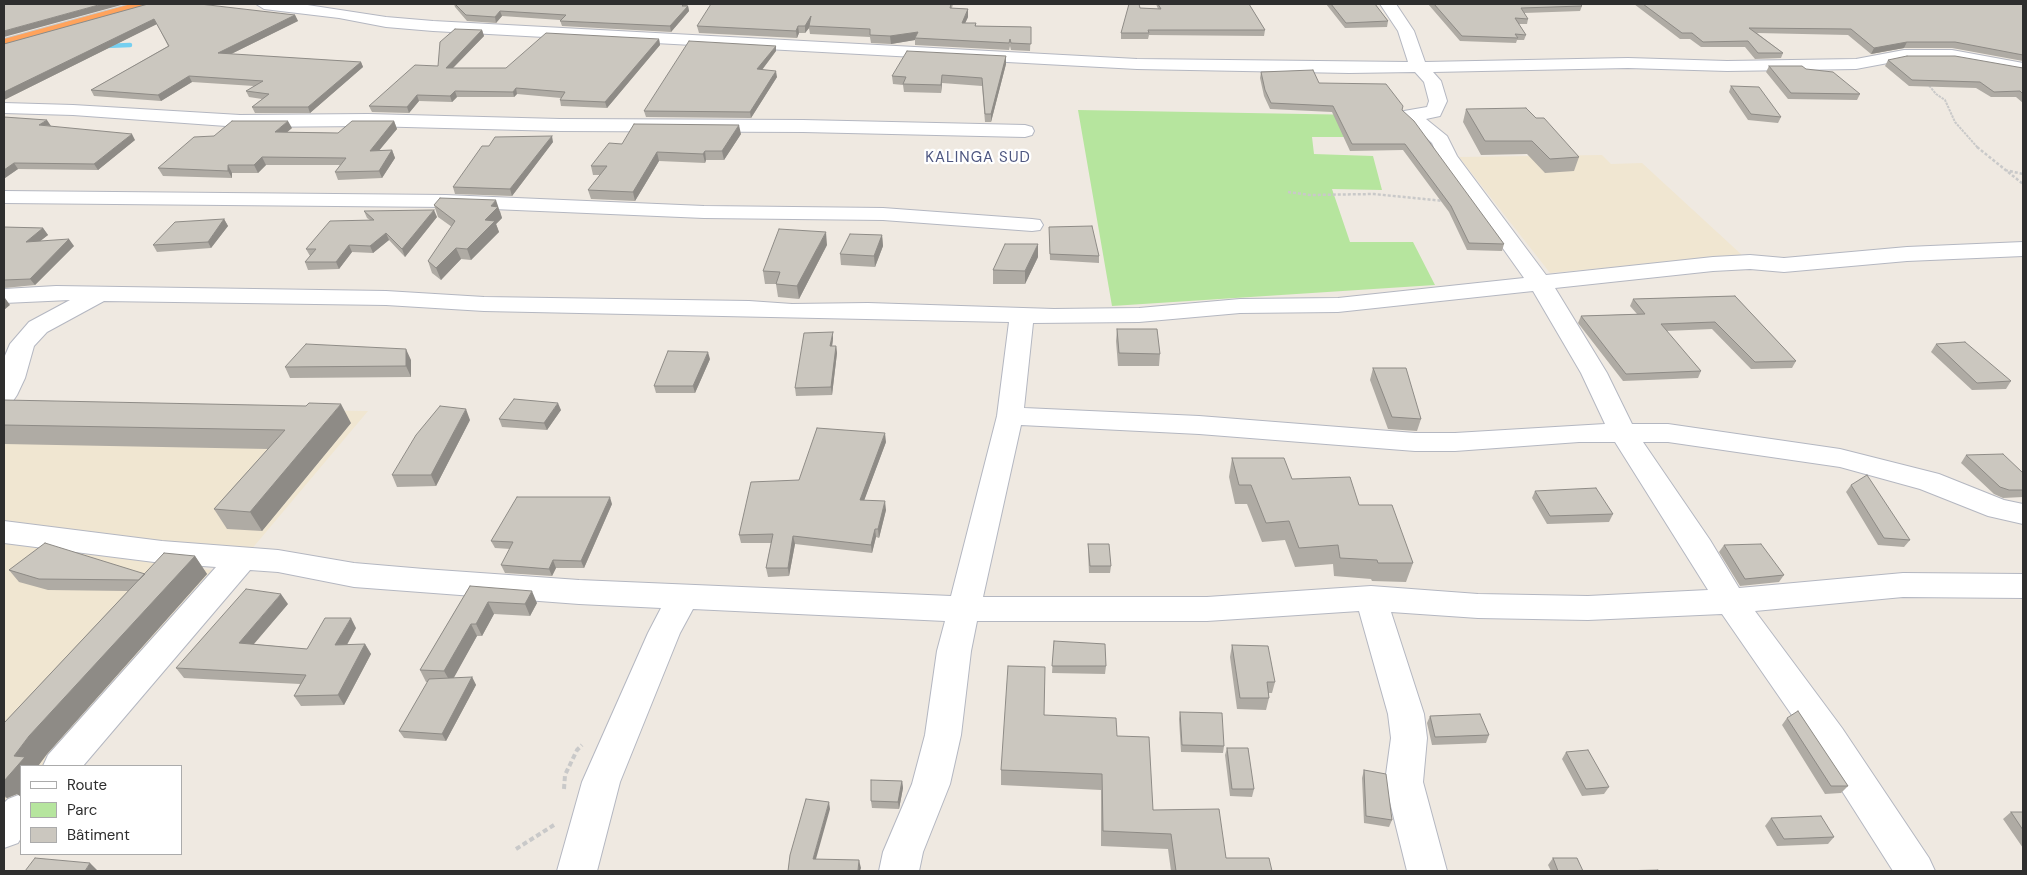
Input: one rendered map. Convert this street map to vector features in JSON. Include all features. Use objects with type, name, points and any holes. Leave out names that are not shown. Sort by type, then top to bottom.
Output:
[{"type":"highway","points":[[4,44],[144,4]]},
{"type":"street","points":[[264,4],[338,13],[386,22],[434,26],[738,44],[1163,64],[1348,68],[1628,63],[1727,66],[1847,64],[1922,54],[1952,56],[2023,68]]},
{"type":"street","points":[[1388,4],[1406,31],[1418,66],[1432,82],[1438,101],[1434,112],[1411,115],[1440,140],[1448,157],[1478,200],[1540,283],[1594,373],[1622,432],[1699,548],[1730,600],[1829,739],[1914,871]]},
{"type":"street","points":[[4,108],[73,110],[240,121],[368,120],[560,125],[803,126],[1025,131]]},
{"type":"street","points":[[4,197],[145,200],[310,199],[446,201],[704,212],[883,214],[1032,225]]},
{"type":"street","points":[[4,296],[101,293],[386,298],[484,304],[710,307],[792,311],[893,310],[1022,316],[1139,315],[1240,306],[1338,305],[1713,264],[1750,262],[1784,265],[1907,254],[2023,249]]},
{"type":"street","points":[[4,395],[12,378],[16,359],[22,344],[38,327],[101,293]]},
{"type":"street","points":[[899,871],[904,852],[931,784],[943,735],[954,651],[1010,416],[1022,316]]},
{"type":"street","points":[[1010,416],[1199,425],[1415,442],[1455,442],[1622,432],[1668,433],[1840,458],[1929,481],[1998,509],[2023,514]]},
{"type":"street","points":[[4,532],[162,552],[278,561],[354,575],[579,592],[965,609],[1207,608],[1371,598],[1478,606],[1588,608],[1730,600],[1903,585],[2023,586]]},
{"type":"street","points":[[63,765],[243,557]]},
{"type":"street","points":[[577,871],[601,782],[664,633],[683,597]]},
{"type":"street","points":[[1371,598],[1406,714],[1409,738],[1404,782],[1427,871]]},
{"type":"street","points":[[4,830],[20,812]]},
{"type":"path","points":[[1924,80],[1936,94],[1945,100],[1954,122],[1963,133],[2002,169],[2023,184]]},
{"type":"path","points":[[2002,169],[2023,175]]},
{"type":"path","points":[[2017,180],[2023,175]]},
{"type":"path","points":[[1288,192],[1310,195],[1407,196],[1441,201],[1478,200]]},
{"type":"shaded area","points":[[1602,155],[1611,164],[1642,163],[1742,255],[1550,273],[1459,157]]},
{"type":"shaded area","points":[[4,407],[368,411],[250,551],[4,526]]},
{"type":"shaded area","points":[[4,543],[219,571],[57,765],[20,765],[20,803],[4,802]]},
{"type":"green space","points":[[1078,110],[1362,115],[1365,137],[1312,137],[1314,154],[1373,156],[1382,190],[1332,189],[1350,242],[1413,242],[1435,285],[1112,306]]},
{"type":"building","points":[[4,4],[102,4],[4,31]]},
{"type":"building","points":[[148,4],[200,4],[295,15],[218,53],[361,62],[308,107],[252,107],[269,94],[246,91],[263,81],[189,76],[158,95],[91,90],[169,46],[154,19],[4,92],[4,44]]},
{"type":"building","points":[[455,4],[684,4],[682,6],[688,6],[670,26],[560,21],[566,15],[500,11],[495,17],[466,15]]},
{"type":"building","points":[[711,4],[951,4],[950,8],[968,9],[962,23],[976,23],[975,26],[1031,27],[1031,44],[1011,43],[1010,39],[1009,43],[915,38],[918,32],[890,36],[870,35],[870,29],[809,26],[811,16],[805,26],[798,26],[796,31],[697,26]]},
{"type":"building","points":[[1129,4],[1139,4],[1140,8],[1161,9],[1158,4],[1249,4],[1265,30],[1148,30],[1149,33],[1121,33]]},
{"type":"building","points":[[1331,4],[1375,4],[1388,21],[1346,23]]},
{"type":"building","points":[[1434,4],[1580,4],[1582,6],[1521,8],[1528,19],[1515,18],[1526,35],[1515,34],[1518,38],[1462,36]]},
{"type":"building","points":[[1643,4],[2023,4],[2023,55],[1955,42],[1907,42],[1874,48],[1851,29],[1749,28],[1783,53],[1758,53],[1748,41],[1703,42],[1692,33],[1682,33]]},
{"type":"building","points":[[455,29],[482,30],[446,68],[506,68],[546,33],[659,39],[605,102],[560,100],[565,92],[516,88],[513,92],[455,91],[450,96],[417,95],[407,107],[369,106],[415,65],[438,66],[440,42]]},
{"type":"building","points":[[689,41],[776,46],[757,69],[776,71],[750,112],[644,111]]},
{"type":"building","points":[[907,51],[1006,56],[991,114],[985,114],[982,78],[942,75],[941,85],[903,84],[906,77],[892,76]]},
{"type":"building","points":[[1907,56],[1955,56],[2023,68],[2023,94],[2020,91],[1994,92],[1980,82],[1912,80],[1888,60]]},
{"type":"building","points":[[1769,66],[1802,66],[1806,69],[1833,72],[1860,94],[1791,93]]},
{"type":"building","points":[[1313,70],[1319,83],[1386,84],[1403,106],[1402,110],[1414,121],[1504,244],[1469,243],[1451,206],[1405,144],[1352,144],[1333,106],[1271,103],[1265,90],[1261,72]]},
{"type":"building","points":[[1731,86],[1759,87],[1781,117],[1751,114]]},
{"type":"building","points":[[1526,108],[1536,118],[1544,118],[1579,157],[1550,159],[1532,141],[1485,141],[1466,109]]},
{"type":"building","points":[[4,117],[47,120],[39,125],[132,134],[94,164],[14,163],[4,170]]},
{"type":"building","points":[[232,121],[288,121],[275,132],[338,133],[352,121],[394,121],[370,151],[392,150],[379,171],[335,172],[346,158],[262,157],[254,165],[228,165],[228,171],[158,168],[194,137],[214,136]]},
{"type":"building","points":[[634,124],[739,125],[722,151],[705,151],[703,154],[657,152],[633,192],[588,190],[607,166],[591,166],[609,143],[622,144]]},
{"type":"building","points":[[552,136],[510,189],[453,187],[482,146],[489,146],[495,137]]},
{"type":"building","points":[[440,198],[496,200],[491,206],[498,207],[485,220],[495,221],[467,249],[456,248],[436,268],[428,261],[455,221],[434,205]]},
{"type":"building","points":[[434,210],[402,249],[386,233],[370,246],[349,245],[336,262],[305,262],[316,249],[306,249],[330,221],[374,220],[364,211]]},
{"type":"building","points":[[224,219],[208,242],[153,245],[175,222]]},
{"type":"building","points":[[1092,226],[1099,256],[1050,254],[1049,227]]},
{"type":"building","points":[[4,227],[43,228],[26,242],[69,239],[30,279],[4,280]]},
{"type":"building","points":[[779,229],[826,232],[797,286],[776,284],[780,272],[763,271]]},
{"type":"building","points":[[850,234],[882,235],[874,256],[840,254]]},
{"type":"building","points":[[1005,244],[1038,244],[1025,271],[993,270]]},
{"type":"building","points":[[1735,296],[1796,361],[1755,362],[1715,322],[1661,324],[1701,371],[1626,374],[1581,316],[1645,314],[1633,299]]},
{"type":"building","points":[[1117,329],[1157,329],[1160,354],[1119,353]]},
{"type":"building","points":[[833,332],[830,346],[836,346],[831,387],[795,388],[804,333]]},
{"type":"building","points":[[1965,342],[2011,381],[1977,383],[1936,344]]},
{"type":"building","points":[[306,344],[406,349],[406,366],[285,367]]},
{"type":"building","points":[[668,351],[708,352],[693,386],[654,386]]},
{"type":"building","points":[[1373,368],[1406,368],[1421,419],[1392,417]]},
{"type":"building","points":[[514,399],[558,403],[544,423],[499,419]]},
{"type":"building","points":[[4,400],[306,406],[309,403],[341,404],[250,512],[214,509],[285,430],[4,425]]},
{"type":"building","points":[[440,406],[466,409],[431,475],[392,475],[416,435]]},
{"type":"building","points":[[817,428],[885,433],[860,500],[885,501],[878,529],[875,529],[871,545],[793,536],[788,568],[766,568],[773,534],[739,535],[751,482],[799,480]]},
{"type":"building","points":[[2003,454],[2023,473],[2023,490],[2009,490],[2000,487],[1966,455]]},
{"type":"building","points":[[1232,458],[1284,458],[1292,479],[1350,477],[1359,505],[1392,505],[1413,563],[1378,563],[1377,560],[1340,558],[1338,545],[1299,548],[1289,521],[1266,523],[1251,485],[1239,485]]},
{"type":"building","points":[[1867,475],[1910,540],[1884,538],[1851,485]]},
{"type":"building","points":[[1596,488],[1613,514],[1550,516],[1535,491]]},
{"type":"building","points":[[517,497],[610,497],[581,561],[553,560],[549,569],[501,565],[513,542],[491,541]]},
{"type":"building","points":[[45,543],[145,574],[139,580],[39,579],[9,570]]},
{"type":"building","points":[[1088,544],[1109,544],[1111,566],[1090,566]]},
{"type":"building","points":[[1761,544],[1784,575],[1745,579],[1724,545]]},
{"type":"building","points":[[164,553],[195,556],[29,736],[14,756],[25,757],[4,781],[4,723]]},
{"type":"building","points":[[470,586],[532,591],[525,604],[488,602],[476,624],[471,624],[444,671],[420,670]]},
{"type":"building","points":[[246,589],[281,594],[239,643],[307,649],[325,618],[351,618],[335,645],[365,644],[338,695],[294,696],[306,675],[176,668]]},
{"type":"building","points":[[1054,641],[1105,644],[1106,666],[1052,666]]},
{"type":"building","points":[[1232,645],[1268,646],[1275,682],[1267,682],[1269,698],[1240,698]]},
{"type":"building","points":[[1008,666],[1045,667],[1044,715],[1116,718],[1117,736],[1149,737],[1153,810],[1219,809],[1226,858],[1269,858],[1272,871],[1176,871],[1171,834],[1103,831],[1102,774],[1001,770]]},
{"type":"building","points":[[472,677],[442,734],[399,731],[429,679]]},
{"type":"building","points":[[1798,711],[1848,786],[1831,786],[1787,718]]},
{"type":"building","points":[[1180,712],[1222,713],[1224,746],[1182,745]]},
{"type":"building","points":[[1480,714],[1489,735],[1435,737],[1430,716]]},
{"type":"building","points":[[1227,748],[1248,748],[1254,789],[1232,789]]},
{"type":"building","points":[[1588,750],[1609,787],[1586,789],[1566,752]]},
{"type":"building","points":[[1364,770],[1386,774],[1392,820],[1366,816]]},
{"type":"building","points":[[871,780],[902,781],[898,802],[871,801]]},
{"type":"building","points":[[806,799],[829,802],[813,859],[859,860],[858,871],[788,871],[790,855]]},
{"type":"building","points":[[2011,812],[2023,812],[2023,830]]},
{"type":"building","points":[[1821,816],[1834,837],[1784,839],[1771,818]]},
{"type":"building","points":[[35,858],[90,863],[85,871],[25,871]]},
{"type":"building","points":[[1553,858],[1577,858],[1583,871],[1558,871]]},
{"type":"building","points":[[1658,870],[1659,871],[1618,871]]},
{"type":"waterway","points":[[105,46],[130,45]]},
{"type":"district","name":"KALINGA SUD","points":[[978,158]]}]
